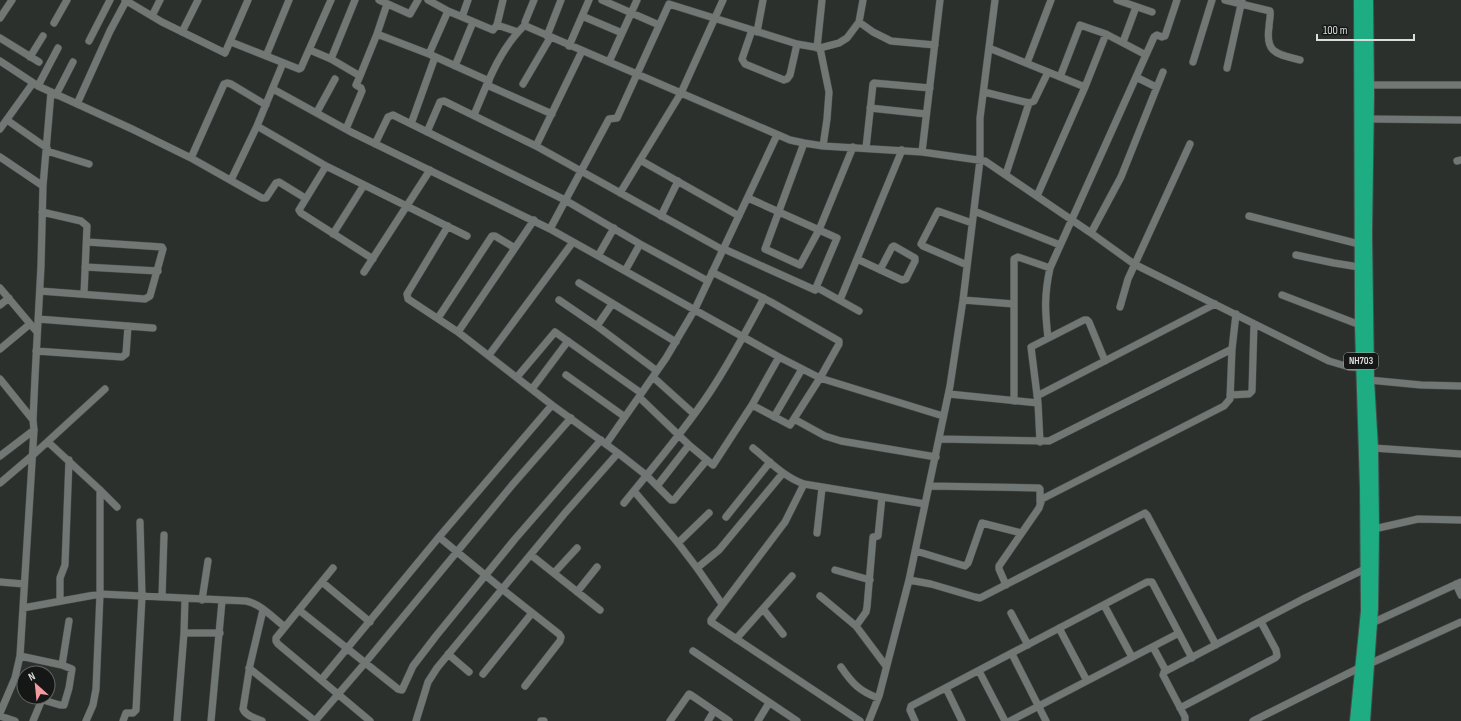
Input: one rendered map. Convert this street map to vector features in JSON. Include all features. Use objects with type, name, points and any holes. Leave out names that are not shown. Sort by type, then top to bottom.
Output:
[{"type":"highway","name":"NH703","points":[[1359,0],[1360,325],[1365,368],[1369,380],[1373,448],[1374,529],[1366,611],[1364,721]]},
{"type":"highway","name":"NH703","points":[[1355,721],[1372,623],[1365,487],[1369,85],[1368,0]]},
{"type":"street","points":[[0,18],[12,0]]},
{"type":"street","points":[[54,23],[67,0]]},
{"type":"street","points":[[89,41],[110,0]]},
{"type":"street","points":[[77,104],[125,0],[152,16],[223,53],[227,52],[248,0]]},
{"type":"street","points":[[152,16],[160,0]]},
{"type":"street","points":[[182,32],[198,0]]},
{"type":"street","points":[[266,56],[289,0]]},
{"type":"street","points":[[231,42],[283,63],[301,68],[331,0]]},
{"type":"street","points":[[330,59],[355,0]]},
{"type":"street","points":[[379,0],[410,14],[418,0]]},
{"type":"street","points":[[428,0],[448,11],[491,30],[496,28],[503,0]]},
{"type":"street","points":[[462,17],[468,0]]},
{"type":"street","points":[[474,115],[503,53],[525,25],[534,0]]},
{"type":"street","points":[[523,84],[548,37],[561,0]]},
{"type":"street","points":[[569,46],[589,0]]},
{"type":"street","points":[[602,0],[659,25]]},
{"type":"street","points":[[609,62],[636,0]]},
{"type":"street","points":[[620,193],[681,93],[723,0]]},
{"type":"street","points":[[763,0],[754,31],[742,62],[784,80],[787,79],[790,74],[797,44]]},
{"type":"street","points":[[822,0],[819,48],[829,92],[828,112],[823,146]]},
{"type":"street","points":[[550,229],[609,119],[617,118],[638,75],[670,2],[714,19],[797,44],[819,48],[839,43],[846,38],[858,22],[864,0]]},
{"type":"street","points":[[922,152],[940,0]]},
{"type":"street","points":[[869,721],[878,698],[909,580],[930,486],[943,416],[949,394],[963,300],[980,160],[980,118],[995,0]]},
{"type":"street","points":[[1027,63],[1051,0]]},
{"type":"street","points":[[1117,0],[1152,12]]},
{"type":"street","points":[[1048,338],[1044,304],[1050,268],[1154,37],[1157,35],[1162,37],[1165,36],[1178,0]]},
{"type":"street","points":[[1193,62],[1212,0]]},
{"type":"street","points":[[1225,0],[1242,2],[1270,11],[1268,43],[1271,48],[1283,56],[1300,60]]},
{"type":"street","points":[[1227,68],[1242,2]]},
{"type":"street","points":[[346,129],[362,91],[361,88],[356,85],[377,34],[387,4]]},
{"type":"street","points":[[1123,42],[1136,7]]},
{"type":"street","points":[[411,124],[432,56],[448,11]]},
{"type":"street","points":[[582,16],[622,33]]},
{"type":"street","points":[[455,66],[473,22]]},
{"type":"street","points":[[858,22],[872,32],[890,41],[935,45]]},
{"type":"street","points":[[497,25],[518,32]]},
{"type":"street","points":[[525,25],[528,28],[548,37],[778,135],[804,143],[823,146],[922,152],[980,160],[991,164],[1134,264],[1329,361],[1349,367],[1365,368]]},
{"type":"street","points":[[1060,77],[1080,25],[1106,34],[1146,55]]},
{"type":"street","points":[[377,34],[455,66],[552,114]]},
{"type":"street","points":[[1037,196],[1085,87],[1106,34]]},
{"type":"street","points":[[30,57],[43,36]]},
{"type":"street","points":[[0,38],[39,62]]},
{"type":"street","points":[[0,129],[36,84],[58,48]]},
{"type":"street","points":[[989,48],[1085,87]]},
{"type":"street","points":[[310,50],[330,59],[360,76]]},
{"type":"street","points":[[536,146],[582,51]]},
{"type":"street","points":[[0,61],[36,84],[191,158],[262,198],[266,198],[276,183],[279,182],[305,198]]},
{"type":"street","points":[[15,721],[0,715],[15,678],[20,656],[33,455],[33,420],[40,291],[43,186],[54,93],[73,62]]},
{"type":"street","points":[[231,180],[257,126],[283,63]]},
{"type":"street","points":[[984,92],[1029,103],[1034,101],[1048,72]]},
{"type":"street","points":[[1091,233],[1120,177],[1163,72]]},
{"type":"street","points":[[1136,77],[1156,87]]},
{"type":"street","points":[[317,112],[335,79]]},
{"type":"street","points":[[866,148],[874,83],[930,88]]},
{"type":"street","points":[[191,158],[224,84],[231,84],[266,105]]},
{"type":"street","points":[[1369,85],[1461,85]]},
{"type":"street","points":[[273,89],[375,144],[534,220],[744,336],[779,357],[820,378],[943,416]]},
{"type":"street","points":[[427,132],[440,102],[442,101],[536,146],[723,250],[815,290],[837,238],[748,198]]},
{"type":"street","points":[[1006,174],[1029,103]]},
{"type":"street","points":[[870,108],[926,114]]},
{"type":"street","points":[[375,144],[388,117],[393,116],[565,200],[640,244],[708,281]]},
{"type":"street","points":[[1368,119],[1461,120]]},
{"type":"street","points":[[7,120],[47,150],[89,164]]},
{"type":"street","points":[[257,126],[326,166],[467,236]]},
{"type":"street","points":[[300,610],[398,690],[402,690],[414,666],[436,636],[519,533],[625,417],[655,374],[695,309],[778,135]]},
{"type":"street","points":[[804,143],[765,249],[800,265],[819,230],[853,147]]},
{"type":"street","points":[[1120,307],[1134,264],[1190,144]]},
{"type":"street","points":[[840,300],[902,150]]},
{"type":"street","points":[[0,157],[43,186]]},
{"type":"street","points":[[640,160],[739,216]]},
{"type":"street","points":[[326,166],[299,208],[300,211],[373,260]]},
{"type":"street","points":[[364,272],[430,170]]},
{"type":"street","points":[[661,216],[678,181]]},
{"type":"street","points":[[333,234],[364,185]]},
{"type":"street","points":[[967,266],[921,244],[938,211],[972,223]]},
{"type":"street","points":[[974,211],[1060,245]]},
{"type":"street","points":[[42,212],[75,219],[85,223],[87,242],[84,294]]},
{"type":"street","points":[[1249,216],[1359,244]]},
{"type":"street","points":[[458,332],[534,220]]},
{"type":"street","points":[[448,226],[407,294],[408,299],[438,318],[490,355],[552,405],[646,475],[671,500],[674,500],[706,461]]},
{"type":"street","points":[[598,256],[614,228]]},
{"type":"street","points":[[438,318],[492,236],[495,236],[515,248]]},
{"type":"street","points":[[40,291],[148,298],[152,291],[158,271],[163,249],[161,246],[87,242]]},
{"type":"street","points":[[490,355],[573,242]]},
{"type":"street","points":[[625,271],[640,244]]},
{"type":"street","points":[[857,259],[880,270],[904,280],[915,261],[915,258],[894,246],[892,247],[880,270]]},
{"type":"street","points":[[1296,255],[1359,267]]},
{"type":"street","points":[[1014,401],[1015,258],[1018,256],[1050,268]]},
{"type":"street","points":[[86,267],[158,271]]},
{"type":"street","points":[[712,272],[764,298],[839,341],[820,378],[792,423],[788,425],[752,405]]},
{"type":"street","points":[[579,283],[676,342]]},
{"type":"street","points":[[816,287],[859,311]]},
{"type":"street","points":[[0,288],[37,332]]},
{"type":"street","points":[[1282,295],[1360,325]]},
{"type":"street","points":[[0,305],[8,298]]},
{"type":"street","points":[[624,503],[678,435],[710,391],[744,336],[764,298]]},
{"type":"street","points":[[559,300],[598,326],[655,374],[694,414]]},
{"type":"street","points":[[963,300],[1014,304]]},
{"type":"street","points":[[598,326],[612,304]]},
{"type":"street","points":[[949,394],[1014,401],[1037,399],[1105,361],[1216,304]]},
{"type":"street","points":[[1040,502],[1228,403],[1230,395],[1232,349],[1236,314]]},
{"type":"street","points":[[38,319],[154,328]]},
{"type":"street","points":[[1040,442],[1031,346],[1084,320],[1087,320],[1105,361]]},
{"type":"street","points":[[0,349],[30,324]]},
{"type":"street","points":[[1230,395],[1249,394],[1252,391],[1254,324]]},
{"type":"street","points":[[36,351],[122,357],[126,354],[128,326]]},
{"type":"street","points":[[517,377],[553,333],[557,333],[640,395],[678,435],[711,465],[714,464],[752,405],[779,357]]},
{"type":"street","points":[[532,389],[568,342]]},
{"type":"street","points":[[939,439],[1040,442],[1053,440],[1232,349]]},
{"type":"street","points":[[774,417],[802,369]]},
{"type":"street","points":[[566,374],[625,417]]},
{"type":"street","points":[[0,379],[33,420]]},
{"type":"street","points":[[1369,380],[1421,385],[1461,386]]},
{"type":"street","points":[[0,483],[48,442],[105,389]]},
{"type":"street","points":[[321,680],[439,537],[552,405]]},
{"type":"street","points":[[249,668],[315,721],[513,484],[571,418]]},
{"type":"street","points":[[794,419],[825,436],[841,441],[936,457]]},
{"type":"street","points":[[1,454],[34,430]]},
{"type":"street","points":[[48,442],[69,460],[117,507]]},
{"type":"street","points":[[657,486],[689,445]]},
{"type":"street","points":[[753,448],[783,473],[804,484],[925,504]]},
{"type":"street","points":[[1373,448],[1461,454]]},
{"type":"street","points":[[416,721],[428,682],[432,675],[502,589],[618,453]]},
{"type":"street","points":[[60,601],[60,578],[65,565],[69,460]]},
{"type":"street","points":[[726,517],[770,462]]},
{"type":"street","points":[[697,568],[723,546],[783,473]]},
{"type":"street","points":[[804,484],[785,522],[722,604],[711,622],[860,721]]},
{"type":"street","points":[[930,486],[1040,489],[1039,508],[999,567],[1006,584]]},
{"type":"street","points":[[817,533],[822,488]]},
{"type":"street","points":[[86,721],[93,704],[95,694],[100,594],[100,490]]},
{"type":"street","points":[[634,491],[678,542],[722,604]]},
{"type":"street","points":[[856,626],[866,612],[873,537],[878,536],[882,497]]},
{"type":"street","points":[[678,542],[709,512]]},
{"type":"street","points":[[909,580],[931,584],[980,598],[1145,513],[1216,645]]},
{"type":"street","points":[[1374,529],[1418,518],[1461,520]]},
{"type":"street","points":[[123,721],[126,713],[133,713],[136,710],[142,596],[140,522]]},
{"type":"street","points":[[916,551],[965,566],[968,563],[982,523],[1021,533]]},
{"type":"street","points":[[162,597],[164,535]]},
{"type":"street","points":[[439,537],[561,637],[560,642],[525,686]]},
{"type":"street","points":[[554,573],[578,548]]},
{"type":"street","points":[[531,555],[600,610]]},
{"type":"street","points":[[202,600],[208,561]]},
{"type":"street","points":[[577,592],[597,567]]},
{"type":"street","points":[[333,568],[276,638],[276,643],[370,721]]},
{"type":"street","points":[[1185,721],[1185,717],[1164,675],[1164,672],[1369,569]]},
{"type":"street","points":[[835,570],[870,580]]},
{"type":"street","points":[[736,639],[792,576]]},
{"type":"street","points":[[915,721],[910,710],[911,706],[1150,581],[1152,582],[1192,658]]},
{"type":"street","points":[[0,582],[24,584]]},
{"type":"street","points":[[322,582],[370,622]]},
{"type":"street","points":[[1372,623],[1459,583],[1461,595]]},
{"type":"street","points":[[23,608],[100,594],[246,601],[252,602],[285,627]]},
{"type":"street","points":[[820,596],[856,626],[886,666]]},
{"type":"street","points":[[177,721],[184,633],[185,599]]},
{"type":"street","points":[[211,721],[222,601]]},
{"type":"street","points":[[1104,605],[1132,657]]},
{"type":"street","points":[[763,608],[783,634]]},
{"type":"street","points":[[262,721],[248,715],[244,712],[243,708],[249,668],[263,610]]},
{"type":"street","points":[[483,674],[532,613]]},
{"type":"street","points":[[1011,613],[1028,645]]},
{"type":"street","points":[[62,665],[69,621]]},
{"type":"street","points":[[1180,708],[1277,656],[1276,650],[1261,622]]},
{"type":"street","points":[[1253,721],[1365,666],[1461,622]]},
{"type":"street","points":[[1059,628],[1087,681]]},
{"type":"street","points":[[184,633],[220,633]]},
{"type":"street","points":[[1010,721],[1179,633]]},
{"type":"street","points":[[1153,647],[1166,671]]},
{"type":"street","points":[[693,651],[798,721]]},
{"type":"street","points":[[448,654],[469,672]]},
{"type":"street","points":[[1012,654],[1046,721]]},
{"type":"street","points":[[20,656],[70,668],[72,671],[64,704],[60,705],[56,703]]},
{"type":"street","points":[[841,667],[852,682],[861,690],[878,698]]},
{"type":"street","points":[[980,671],[1005,721]]},
{"type":"street","points":[[946,688],[962,721]]},
{"type":"street","points":[[670,721],[688,694],[691,694],[729,721]]},
{"type":"street","points":[[758,721],[769,703]]},
{"type":"street","points":[[33,721],[40,705]]},
{"type":"street","points":[[708,721],[714,711]]}]
